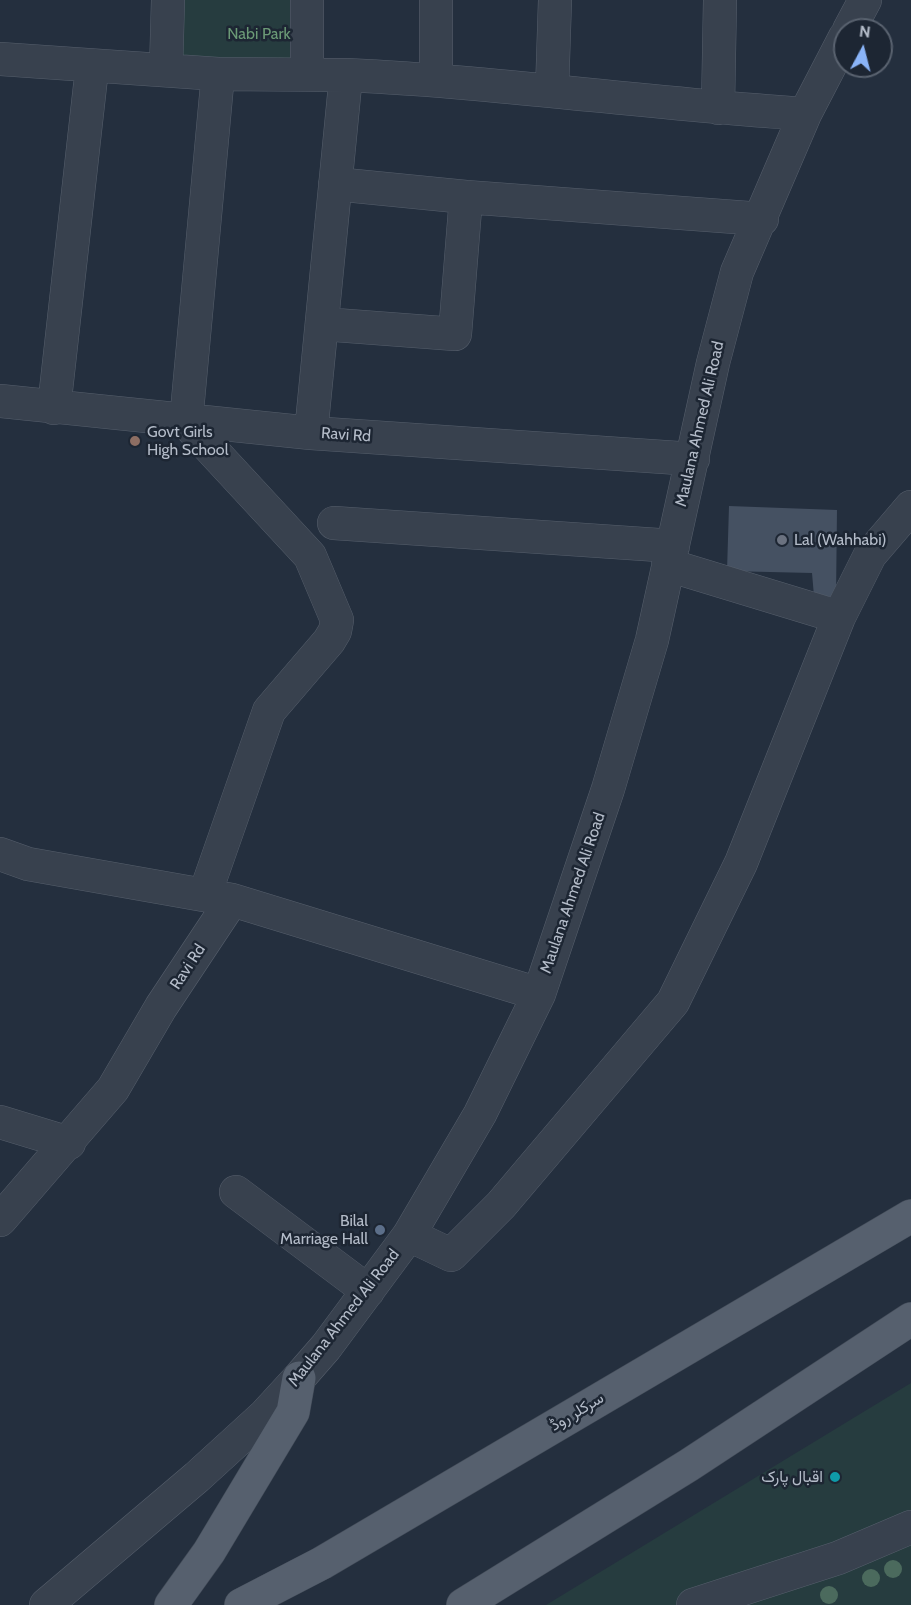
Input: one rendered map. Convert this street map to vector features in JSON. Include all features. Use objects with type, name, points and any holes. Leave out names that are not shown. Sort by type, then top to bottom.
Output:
[{"type":"main road","name":"سرکلر روڈ","points":[[241,1605],[322,1563],[911,1216]]},
{"type":"main road","points":[[463,1605],[688,1465],[911,1319]]},
{"type":"main road","points":[[850,1358],[911,1338]]},
{"type":"main road","points":[[171,1605],[209,1552],[293,1412],[299,1378]]},
{"type":"street","points":[[165,70],[168,0]]},
{"type":"street","points":[[307,74],[308,0]]},
{"type":"street","points":[[436,0],[436,79]]},
{"type":"street","points":[[552,91],[555,0]]},
{"type":"street","points":[[718,108],[720,0]]},
{"type":"street","points":[[855,18],[865,0]]},
{"type":"street","points":[[0,59],[92,68],[218,74],[307,74],[436,79],[718,108],[806,114]]},
{"type":"street","name":"Maulana Ahmed Ali Road","points":[[46,1605],[197,1477],[265,1415],[299,1378],[409,1235],[480,1114],[539,994],[618,755],[652,640],[712,363],[737,272],[806,114],[833,61]]},
{"type":"street","points":[[54,408],[92,68]]},
{"type":"street","points":[[186,422],[218,74]]},
{"type":"street","points":[[311,433],[346,75]]},
{"type":"street","points":[[335,184],[466,197],[762,219]]},
{"type":"street","points":[[322,324],[455,334],[466,197]]},
{"type":"street","name":"Ravi Rd","points":[[0,401],[186,422],[311,433],[693,459]]},
{"type":"street","name":"Ravi Rd","points":[[0,1220],[69,1143],[113,1089],[161,1007],[218,897],[269,711],[335,631],[337,620],[310,556],[186,422]]},
{"type":"street","points":[[409,1235],[451,1255],[501,1205],[673,1002],[741,863],[839,617],[870,555],[911,507]]},
{"type":"street","points":[[334,523],[670,556],[839,617]]},
{"type":"street","points":[[0,855],[28,864],[218,897],[539,994]]},
{"type":"street","points":[[0,1122],[69,1143]]},
{"type":"street","points":[[236,1192],[368,1291]]},
{"type":"street","points":[[693,1605],[838,1558],[911,1527]]},
{"type":"green space","name":"Nabi Park","points":[[179,0],[295,0],[295,71],[177,63]]},
{"type":"green space","name":"اقبال پارک","points":[[911,1383],[911,1605],[546,1605]]},
{"type":"building","name":"Lal (Wahhabi)","points":[[729,506],[837,510],[836,597],[814,596],[812,573],[727,571]]},
{"type":"place","name":"Govt Girls High School","points":[[135,441]]},
{"type":"place","name":"Lal (Wahhabi)","points":[[782,540]]},
{"type":"place","name":"Bilal Marriage Hall","points":[[380,1230]]},
{"type":"place","name":"اقبال پارک","points":[[835,1477]]}]
